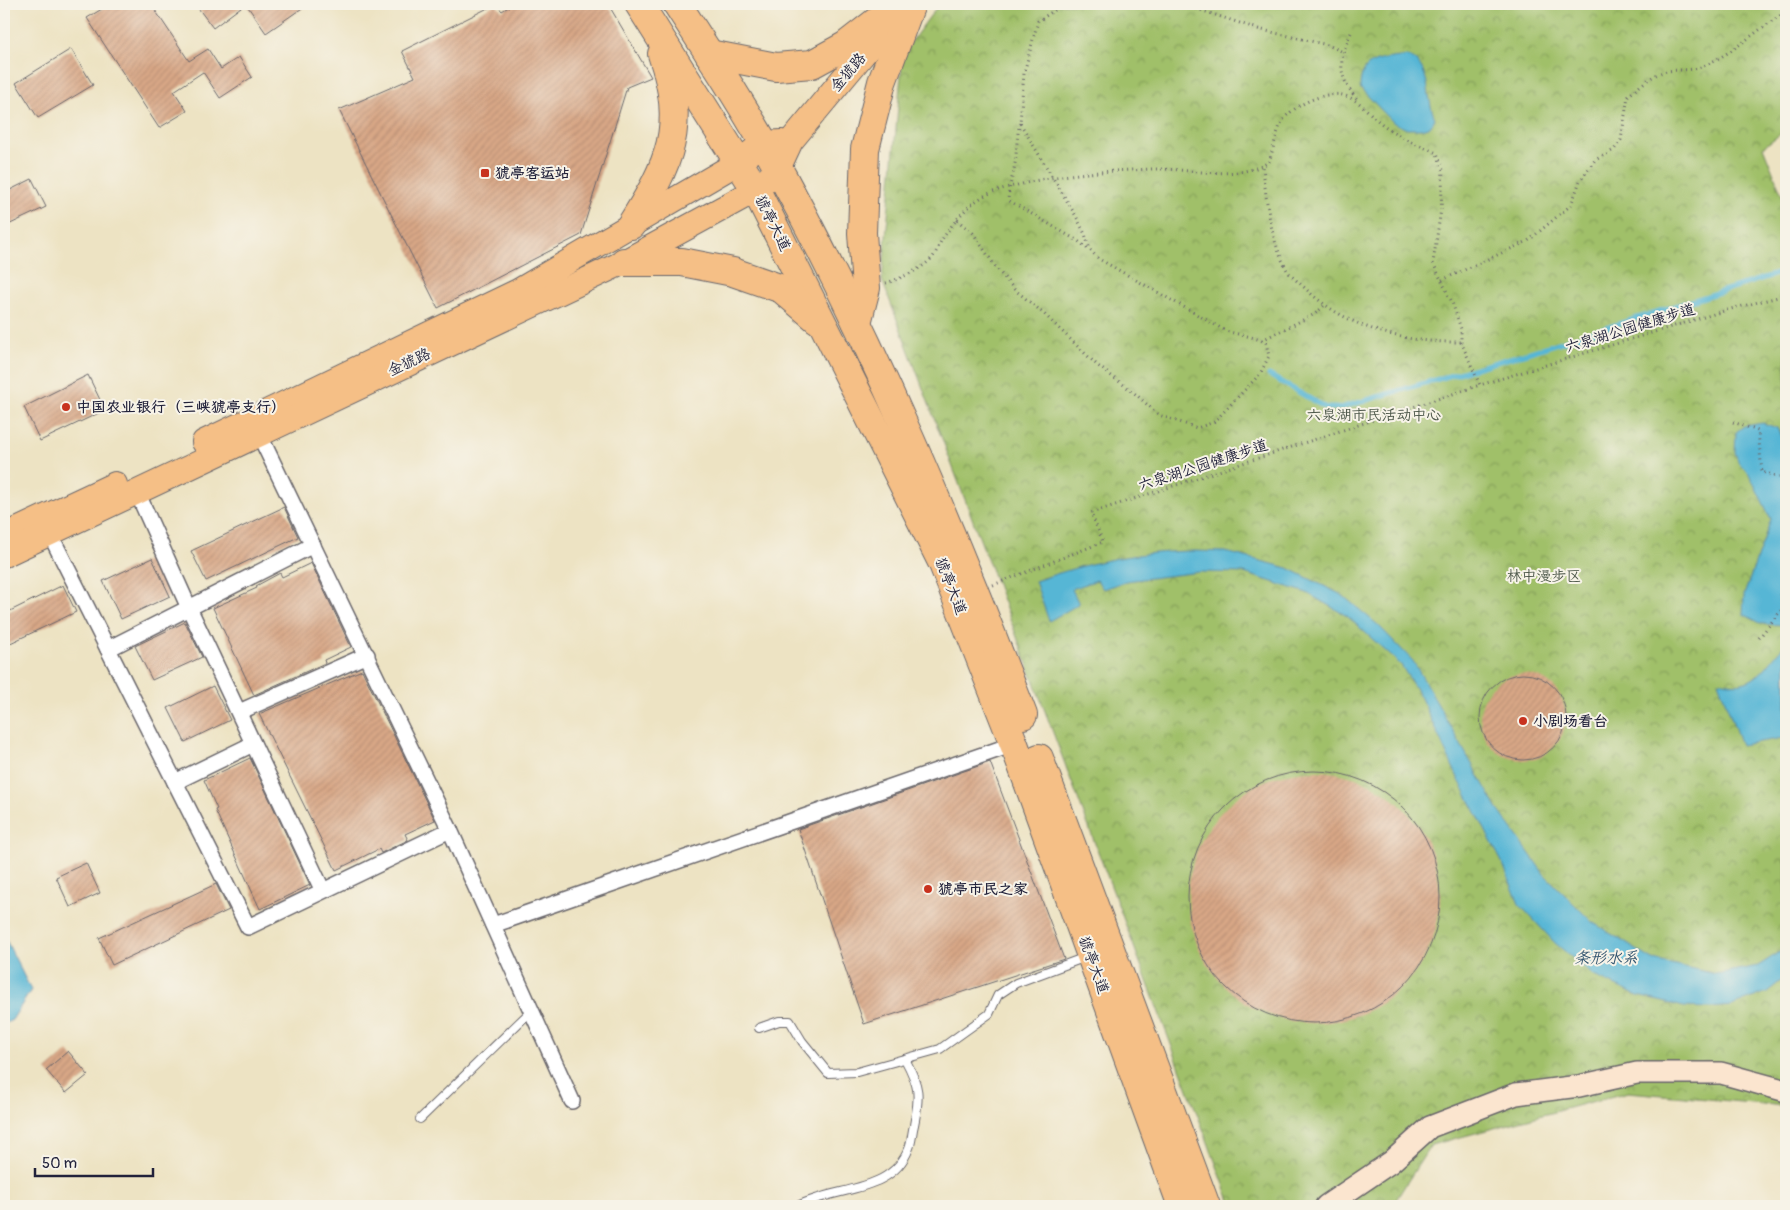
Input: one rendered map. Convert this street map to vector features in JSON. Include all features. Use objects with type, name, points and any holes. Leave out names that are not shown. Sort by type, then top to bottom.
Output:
[{"type":"highway","name":"猇亭大道","points":[[677,4],[778,168],[857,322],[976,592],[1206,1206]]},
{"type":"highway","points":[[709,54],[776,66],[812,64],[845,46],[899,4]]},
{"type":"highway","points":[[857,322],[866,288],[862,233],[865,149],[882,82],[911,4]]},
{"type":"highway","name":"猇亭大道","points":[[640,5],[756,190],[826,326],[943,564],[1014,744],[1182,1206]]},
{"type":"highway","points":[[631,225],[658,182],[668,158],[672,133],[673,108],[669,76],[658,44],[640,5]]},
{"type":"highway","points":[[624,262],[682,262],[732,272],[782,289],[826,326]]},
{"type":"main road","name":"金猇路","points":[[4,555],[624,262],[756,190],[778,168],[791,141],[905,4]]},
{"type":"main road","points":[[763,143],[791,141]]},
{"type":"main road","name":"金猇路","points":[[4,536],[518,291],[739,162],[763,143]]},
{"type":"street","points":[[259,434],[450,830],[572,1101]]},
{"type":"street","points":[[137,492],[189,608],[322,889]]},
{"type":"street","points":[[50,534],[248,927],[322,889],[450,830]]},
{"type":"street","points":[[108,649],[313,545]]},
{"type":"street","points":[[239,712],[367,655]]},
{"type":"street","points":[[175,782],[253,744]]},
{"type":"street","points":[[493,924],[1014,744]]},
{"type":"street","points":[[1326,1206],[1392,1162],[1430,1127],[1516,1094],[1579,1086],[1637,1073],[1721,1073],[1786,1091]]},
{"type":"lane","points":[[759,1028],[779,1021],[790,1021],[802,1041],[828,1073],[857,1072],[940,1049],[972,1028],[989,1014],[998,995],[1016,983],[1091,955]]},
{"type":"lane","points":[[420,1119],[532,1010]]},
{"type":"lane","points":[[798,1206],[814,1197],[882,1181],[897,1169],[909,1148],[919,1106],[918,1090],[905,1059]]},
{"type":"path","points":[[957,220],[973,233],[1014,289],[1042,312],[1098,366],[1132,390],[1159,415],[1198,428],[1214,422],[1260,374],[1270,356],[1266,343],[1261,340],[1226,331],[1098,259],[1090,250],[1071,236],[1008,200],[1016,155],[1016,137],[1020,123],[1024,73],[1038,21],[1064,4]]},
{"type":"path","points":[[1182,4],[1258,29],[1328,45],[1343,52]]},
{"type":"path","points":[[1442,280],[1528,241],[1571,205],[1580,180],[1594,160],[1614,150],[1621,140],[1628,96],[1643,83],[1662,72],[1697,68],[1741,43],[1767,23],[1786,12]]},
{"type":"path","points":[[1351,33],[1343,52],[1340,66],[1344,82],[1382,124],[1412,142],[1437,152],[1443,170],[1441,208],[1433,264],[1442,280],[1461,329],[1461,342],[1480,384]]},
{"type":"path","points":[[866,288],[893,281],[932,258],[957,220],[974,202],[990,192],[1054,178],[1153,169],[1228,172],[1256,170],[1268,162],[1282,122],[1295,107],[1316,98],[1342,94],[1361,103]]},
{"type":"path","points":[[1020,123],[1054,178],[1085,234],[1090,250]]},
{"type":"path","points":[[1263,166],[1275,241],[1288,272],[1325,305],[1364,327],[1401,338],[1436,342],[1461,342]]},
{"type":"path","name":"六泉湖公园健康步道","points":[[976,592],[1103,542],[1091,514],[1480,384],[1727,310],[1786,295]]},
{"type":"path","points":[[1261,340],[1314,314],[1325,305]]},
{"type":"path","points":[[1733,422],[1758,430],[1762,472],[1786,479]]},
{"type":"path","points":[[1759,638],[1786,603],[1780,598],[1783,588],[1786,586]]},
{"type":"green space","name":"六泉湖市民活动中心","points":[[939,4],[1786,4],[1786,130],[1763,147],[1786,205],[1786,1106],[1628,1092],[1431,1145],[1392,1206],[1232,1206],[882,280],[903,53]]},
{"type":"water","points":[[1407,56],[1415,60],[1425,75],[1435,118],[1431,126],[1421,129],[1407,129],[1394,123],[1360,88],[1364,70],[1369,65],[1382,60]]},
{"type":"water","points":[[1763,423],[1777,428],[1786,448],[1786,625],[1762,624],[1743,614],[1744,595],[1771,519],[1748,472],[1739,464],[1735,452],[1736,432],[1744,426]]},
{"type":"water","name":"条形水系","points":[[1226,552],[1288,568],[1342,595],[1378,625],[1413,661],[1497,808],[1544,874],[1592,922],[1653,960],[1716,974],[1758,966],[1786,948],[1786,977],[1767,992],[1732,1006],[1709,1008],[1684,1007],[1638,996],[1594,976],[1555,943],[1519,904],[1503,864],[1458,778],[1420,696],[1401,665],[1347,616],[1307,593],[1244,573],[1200,572],[1126,581],[1103,589],[1097,580],[1072,589],[1079,604],[1049,621],[1035,581],[1076,568],[1114,559],[1152,553]]},
{"type":"water","points":[[1786,644],[1786,734],[1783,738],[1741,745],[1718,681],[1736,684],[1756,677]]},
{"type":"water","points":[[4,936],[31,990],[12,1020],[4,1024]]},
{"type":"building","points":[[110,4],[151,4],[189,61],[208,49],[221,69],[239,57],[252,77],[220,98],[203,72],[174,91],[187,111],[159,128],[87,18]]},
{"type":"building","points":[[195,4],[245,4],[213,28]]},
{"type":"building","points":[[246,4],[308,4],[266,33]]},
{"type":"building","name":"猇亭客运站","points":[[496,4],[502,11],[513,4],[608,4],[651,77],[627,87],[581,235],[438,308],[339,110],[415,77],[402,51]]},
{"type":"building","points":[[71,49],[93,85],[38,118],[16,83]]},
{"type":"building","points":[[32,179],[46,207],[4,227],[4,193]]},
{"type":"building","points":[[88,375],[105,410],[40,441],[24,407]]},
{"type":"building","points":[[284,507],[298,537],[206,581],[191,551]]},
{"type":"building","points":[[152,558],[170,596],[121,619],[103,581]]},
{"type":"building","points":[[311,563],[351,647],[324,660],[325,663],[254,695],[213,608],[257,588],[256,586],[280,573],[282,577]]},
{"type":"building","points":[[63,585],[76,612],[4,646],[4,614]]},
{"type":"building","points":[[185,622],[202,657],[152,680],[135,646]]},
{"type":"building","points":[[362,670],[435,820],[405,834],[408,840],[381,853],[379,849],[336,870],[259,714]]},
{"type":"building","name":"小剧场看台","points":[[1523,674],[1539,677],[1547,681],[1559,693],[1563,701],[1566,717],[1563,733],[1559,741],[1547,753],[1539,757],[1523,760],[1507,757],[1499,753],[1487,741],[1483,733],[1480,717],[1483,701],[1487,693],[1499,681],[1507,677]]},
{"type":"building","points":[[213,686],[230,720],[185,742],[168,708]]},
{"type":"building","points":[[250,758],[310,885],[260,909],[215,810],[217,809],[204,780]]},
{"type":"building","name":"猇亭市民之家","points":[[990,762],[1064,959],[864,1024],[798,829]]},
{"type":"building","points":[[1314,771],[1351,776],[1384,792],[1403,808],[1419,827],[1435,860],[1440,897],[1435,934],[1419,967],[1403,986],[1384,1002],[1351,1018],[1314,1023],[1277,1018],[1244,1002],[1225,986],[1209,967],[1193,934],[1188,897],[1193,860],[1209,827],[1225,808],[1244,792],[1277,776]]},
{"type":"building","points":[[86,863],[100,893],[70,907],[56,877]]},
{"type":"building","points":[[216,884],[229,910],[112,965],[99,938]]},
{"type":"building","points":[[68,1051],[88,1075],[66,1093],[46,1070]]},
{"type":"waterway","points":[[1269,375],[1326,408],[1340,408],[1530,352],[1786,271]]},
{"type":"place","name":"猇亭客运站","points":[[485,173]]},
{"type":"place","name":"中国农业银行（三峡猇亭支行）","points":[[66,407]]},
{"type":"place","name":"小剧场看台","points":[[1523,721]]},
{"type":"place","name":"猇亭市民之家","points":[[928,889]]},
{"type":"park label","name":"林中漫步区","points":[[1544,576]]}]
